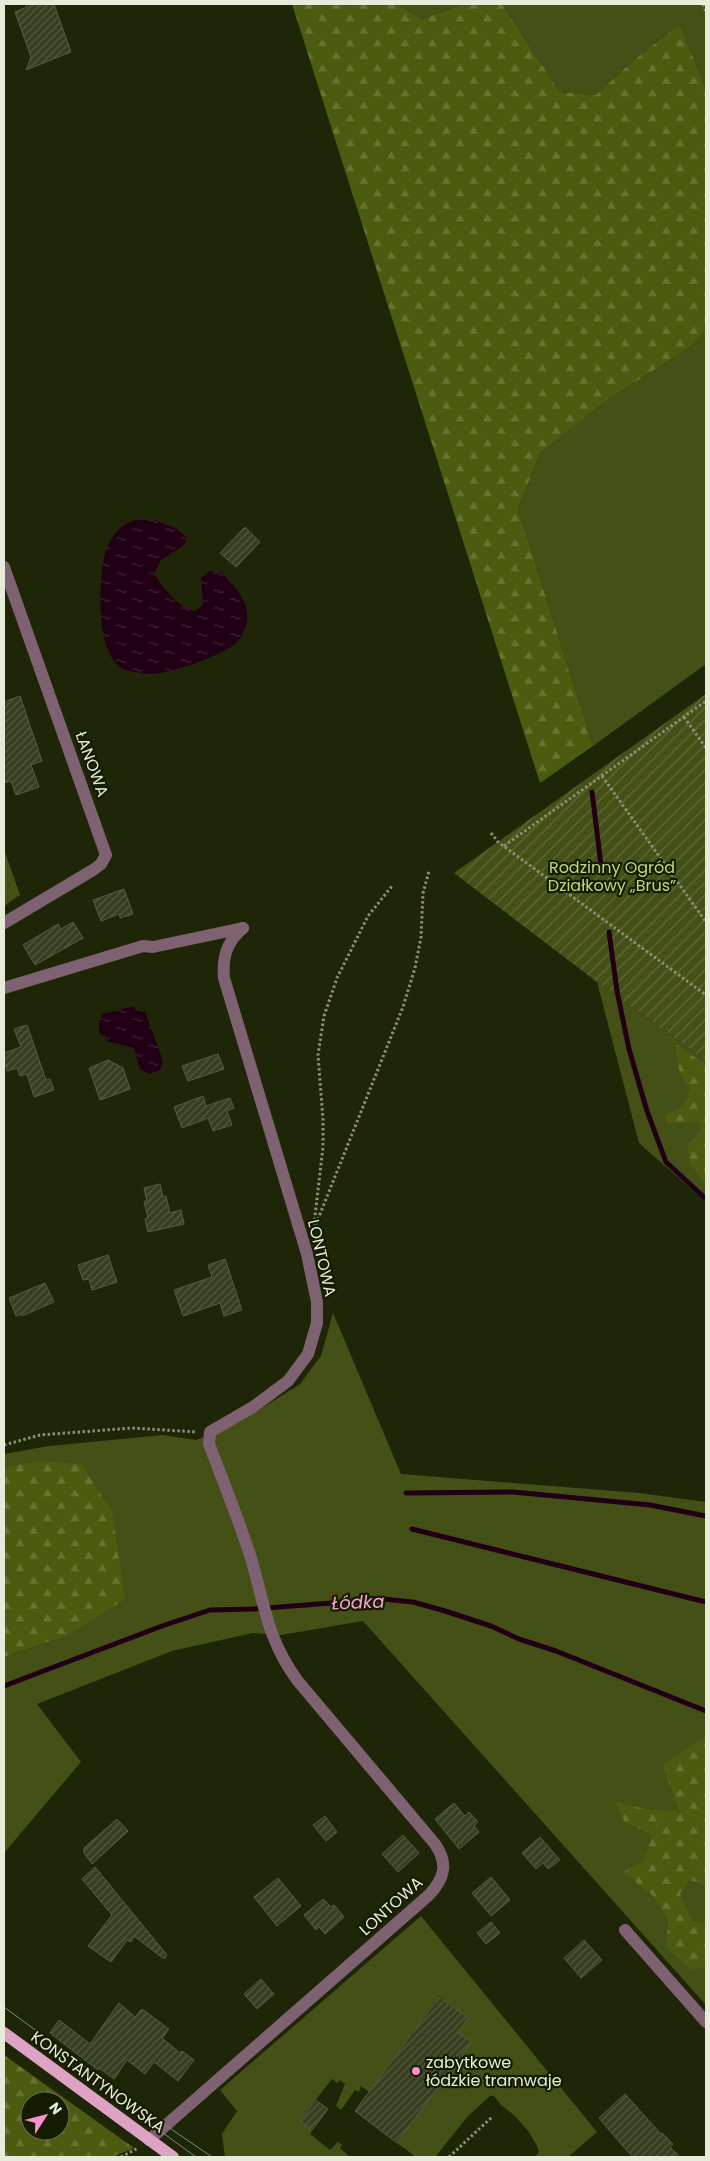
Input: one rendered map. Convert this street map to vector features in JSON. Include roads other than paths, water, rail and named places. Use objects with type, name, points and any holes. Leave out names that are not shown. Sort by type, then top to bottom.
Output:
[{"type":"main road","name":"KONSTANTYNOWSKA","points":[[4,2033],[173,2157]]},
{"type":"street","name":"ŁANOWA","points":[[4,567],[106,855],[101,864],[93,870],[4,923]]},
{"type":"street","name":"LONTOWA","points":[[4,988],[143,946],[153,947],[215,932],[243,928],[226,948],[223,967],[224,978],[307,1254],[317,1302],[317,1323],[308,1354],[288,1381],[254,1407],[210,1432],[209,1444],[250,1556],[269,1628],[280,1653],[297,1680],[435,1844],[442,1856],[444,1874],[429,1895],[150,2140]]},
{"type":"street","points":[[625,1930],[706,2022]]},
{"type":"water","points":[[155,520],[177,529],[188,538],[184,545],[161,560],[154,574],[172,597],[183,606],[195,611],[203,605],[201,578],[210,571],[222,573],[244,601],[247,622],[239,640],[223,652],[178,669],[156,674],[145,674],[124,669],[112,658],[103,633],[100,602],[104,556],[112,538],[121,528],[132,521]]},
{"type":"water","points":[[135,1006],[135,1010],[145,1011],[163,1061],[160,1070],[149,1074],[140,1069],[134,1048],[107,1041],[99,1033],[99,1023],[102,1014]]},
{"type":"waterway","points":[[592,792],[602,873]]},
{"type":"waterway","points":[[609,932],[617,991],[629,1049],[647,1111],[666,1162],[706,1199]]},
{"type":"waterway","points":[[406,1493],[513,1492],[650,1505],[706,1516]]},
{"type":"waterway","points":[[412,1529],[706,1602]]},
{"type":"waterway","name":"Łódka","points":[[4,1686],[162,1626],[210,1610],[253,1609],[383,1599],[413,1602],[491,1626],[519,1639],[556,1651],[706,1711]]},
{"type":"tram line","points":[[4,2007],[155,2118],[212,2157]]},
{"type":"tram line","points":[[64,2060],[94,2082]]},
{"type":"tram line","points":[[163,2133],[196,2157]]},
{"type":"place","name":"zabytkowe łódzkie tramwaje","points":[[416,2071]]},
{"type":"park label","name":"Rodzinny Ogród Działkowy „Brus”","points":[[612,876]]}]
